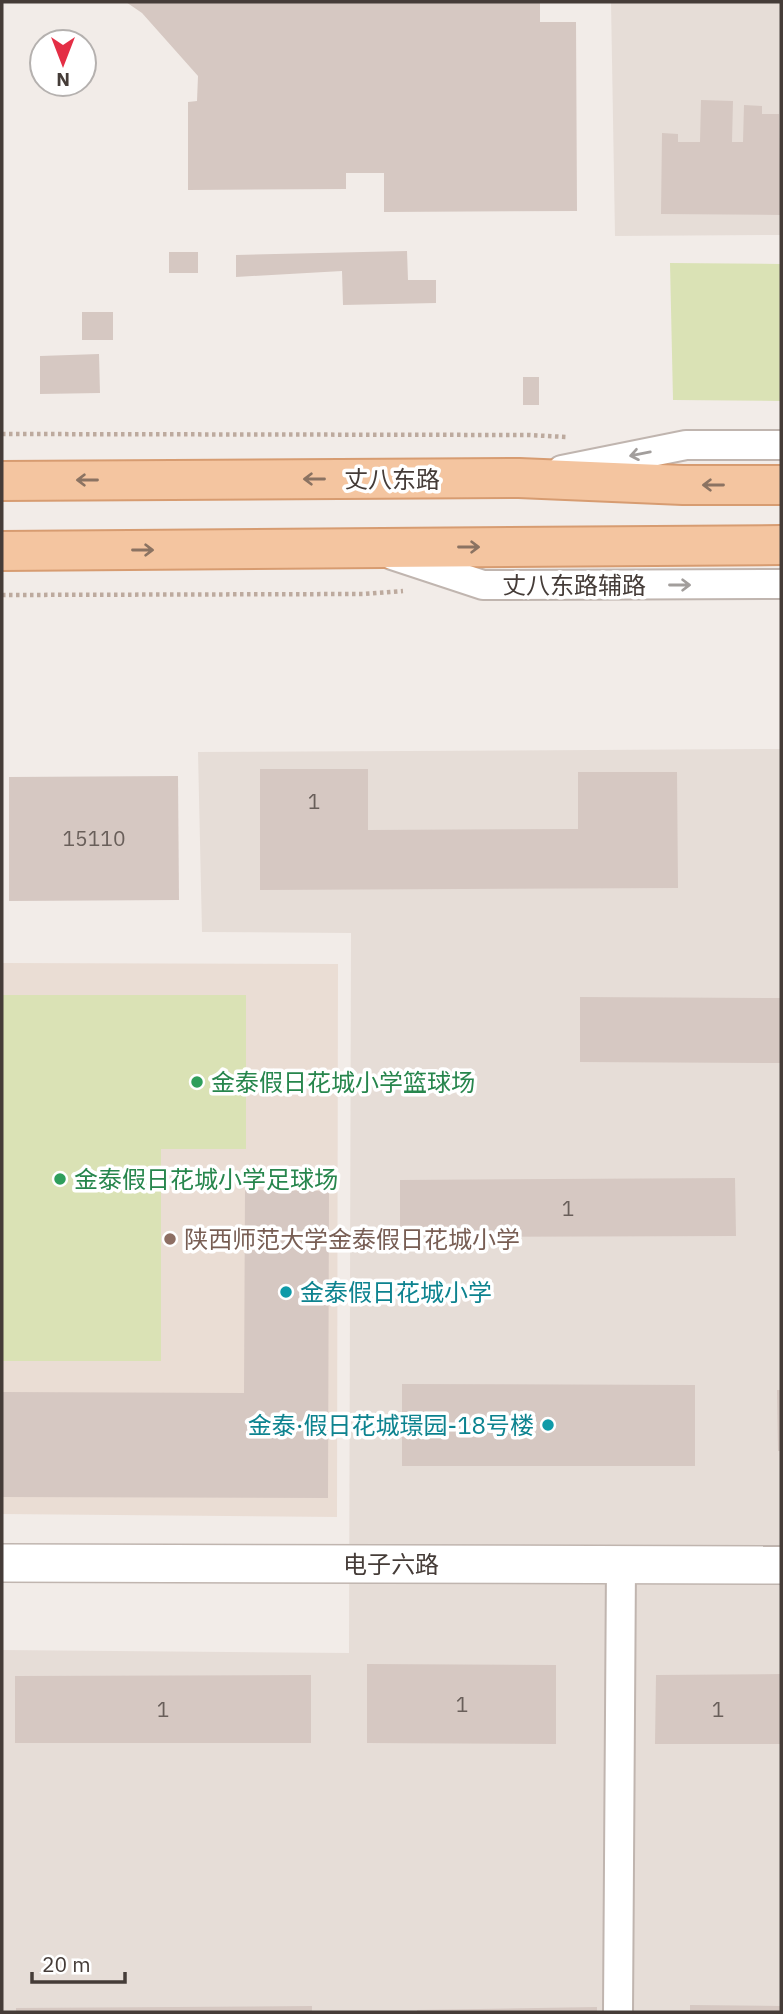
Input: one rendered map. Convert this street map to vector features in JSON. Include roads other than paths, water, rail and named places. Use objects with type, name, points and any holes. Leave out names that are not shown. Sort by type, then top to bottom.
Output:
[{"type":"main road","name":"丈八东路","points":[[2,481],[519,478],[683,485],[781,485]]},
{"type":"main road","points":[[2,551],[781,545]]},
{"type":"street","points":[[519,478],[685,445],[781,445]]},
{"type":"street","name":"丈八东路辅路","points":[[373,548],[483,585],[781,584]]},
{"type":"street","name":"电子六路","points":[[2,1563],[781,1565]]},
{"type":"street","points":[[618,2012],[621,1565]]},
{"type":"place","name":"金泰假日花城小学篮球场","points":[[197,1082]]},
{"type":"place","name":"金泰假日花城小学足球场","points":[[60,1179]]},
{"type":"place","name":"陕西师范大学金泰假日花城小学","points":[[170,1239]]},
{"type":"place","name":"金泰假日花城小学","points":[[286,1292]]},
{"type":"place","name":"金泰·假日花城璟园-18号楼","points":[[548,1425]]}]
